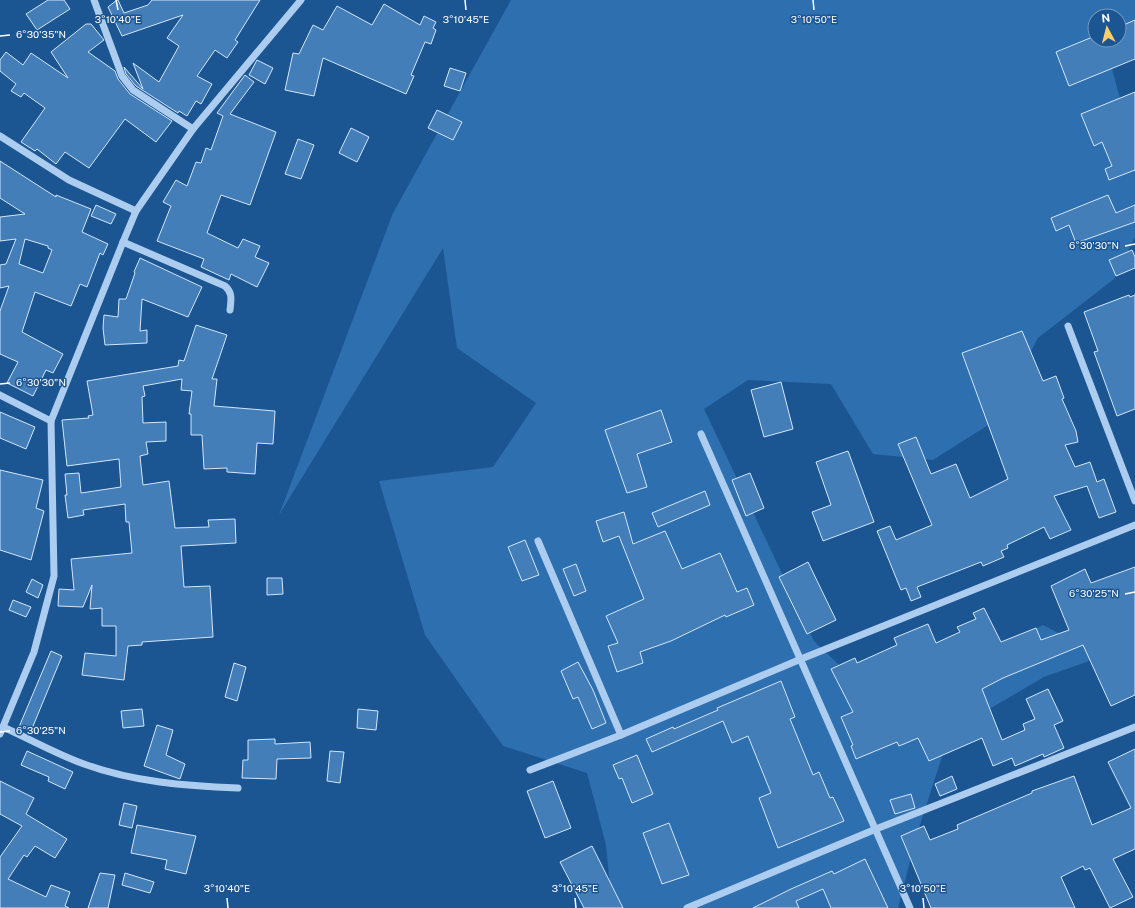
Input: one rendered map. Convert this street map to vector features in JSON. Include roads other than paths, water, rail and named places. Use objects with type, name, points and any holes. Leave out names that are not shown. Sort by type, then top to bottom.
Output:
[{"type":"street","points":[[94,0],[126,82],[133,90],[193,129]]},
{"type":"street","points":[[238,788],[188,786],[138,779],[84,764],[1,731],[34,652],[54,576],[51,420],[123,242],[136,211],[193,129],[301,0]]},
{"type":"street","points":[[0,136],[69,180],[136,211]]},
{"type":"street","points":[[123,242],[225,286],[230,290],[231,294],[230,310]]},
{"type":"street","points":[[1068,326],[1135,501]]},
{"type":"street","points":[[0,395],[51,420]]},
{"type":"street","points":[[700,434],[801,659],[910,908]]},
{"type":"street","points":[[530,770],[621,735],[801,659],[1135,525]]},
{"type":"street","points":[[538,541],[621,735]]},
{"type":"street","points":[[687,908],[876,829],[1135,727]]}]
